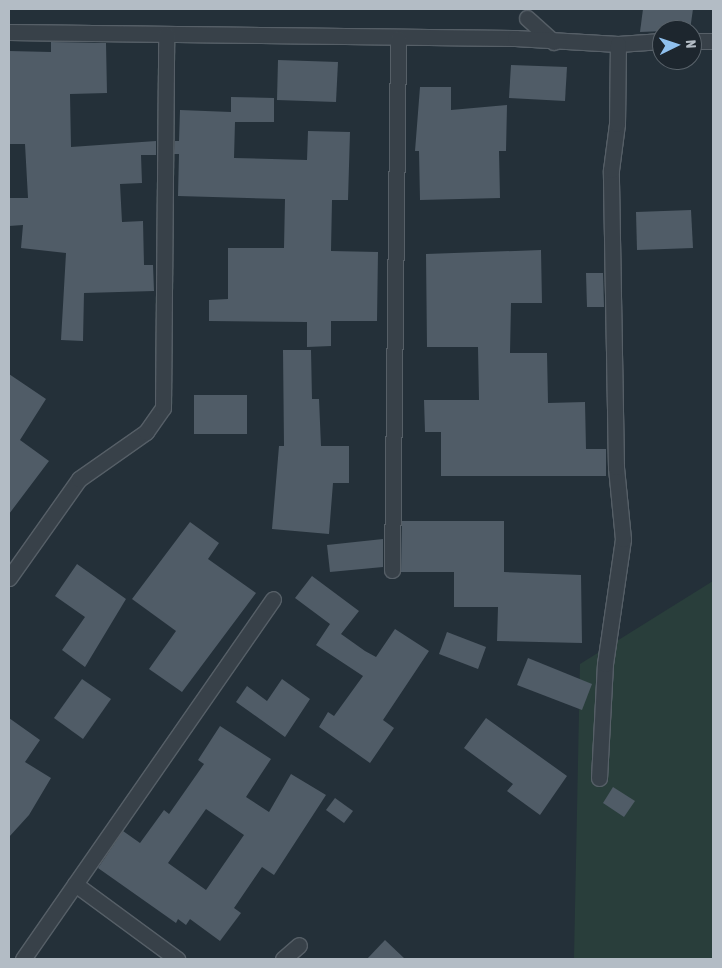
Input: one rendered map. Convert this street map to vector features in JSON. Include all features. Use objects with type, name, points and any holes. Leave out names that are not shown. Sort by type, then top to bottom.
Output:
[{"type":"street","points":[[514,38],[528,13],[554,42]]},
{"type":"street","points":[[9,32],[514,38],[554,42],[618,44],[652,42]]},
{"type":"street","points":[[9,578],[79,479],[146,432],[163,408],[166,34]]},
{"type":"street","points":[[392,570],[398,38]]},
{"type":"street","points":[[599,778],[606,664],[623,540],[616,467],[611,170],[617,124],[618,44]]},
{"type":"street","points":[[23,959],[274,599]]},
{"type":"street","points":[[75,884],[177,959]]},
{"type":"street","points":[[283,959],[299,945]]},
{"type":"green space","points":[[713,581],[713,959],[574,959],[580,664]]},
{"type":"building","points":[[643,9],[693,9],[691,20],[652,20],[652,32],[640,32]]},
{"type":"building","points":[[51,42],[106,43],[107,93],[70,94],[71,147],[156,141],[156,155],[141,155],[142,183],[120,184],[122,222],[143,221],[144,265],[153,265],[154,291],[84,293],[83,341],[61,340],[66,253],[21,248],[23,225],[9,226],[9,198],[28,198],[25,144],[9,144],[9,51],[51,52]]},
{"type":"building","points":[[278,60],[338,62],[336,102],[277,100]]},
{"type":"building","points":[[511,65],[567,67],[565,101],[509,98]]},
{"type":"building","points":[[420,87],[451,87],[451,110],[507,105],[506,151],[499,151],[500,198],[420,200],[419,151],[415,151]]},
{"type":"building","points":[[231,97],[274,98],[274,122],[235,122],[234,158],[307,160],[308,131],[350,132],[348,200],[332,200],[331,251],[378,252],[377,321],[331,321],[331,346],[307,347],[307,322],[209,321],[209,300],[228,299],[228,248],[284,248],[285,199],[178,196],[179,154],[174,154],[175,141],[179,141],[180,110],[231,112]]},
{"type":"building","points":[[691,210],[693,248],[637,250],[636,212]]},
{"type":"building","points":[[541,250],[542,303],[511,303],[510,353],[547,353],[548,403],[585,402],[586,449],[606,449],[606,476],[441,476],[441,432],[425,432],[424,400],[479,400],[478,347],[427,347],[426,254]]},
{"type":"building","points":[[586,273],[603,273],[604,307],[587,307]]},
{"type":"building","points":[[283,350],[311,350],[312,399],[319,399],[321,446],[349,446],[349,483],[333,483],[329,534],[272,529],[279,446],[284,446]]},
{"type":"building","points":[[9,374],[46,399],[20,440],[49,461],[9,514]]},
{"type":"building","points":[[194,395],[247,395],[247,434],[194,434]]},
{"type":"building","points":[[402,521],[504,521],[504,572],[581,575],[582,643],[497,641],[498,607],[454,607],[454,572],[401,572]]},
{"type":"building","points":[[190,522],[219,543],[208,559],[256,593],[182,692],[149,669],[176,631],[132,599]]},
{"type":"building","points":[[383,539],[383,567],[330,572],[327,545]]},
{"type":"building","points":[[77,564],[126,599],[85,667],[62,650],[85,617],[55,596]]},
{"type":"building","points":[[312,576],[359,611],[341,634],[365,651],[376,657],[395,629],[429,651],[383,720],[394,728],[370,763],[319,727],[328,712],[334,716],[363,676],[316,645],[330,624],[295,598]]},
{"type":"building","points":[[447,632],[486,647],[478,669],[439,654]]},
{"type":"building","points":[[528,658],[592,684],[582,710],[517,685]]},
{"type":"building","points":[[82,679],[111,699],[83,739],[54,718]]},
{"type":"building","points":[[282,679],[310,699],[285,737],[236,702],[247,686],[267,701]]},
{"type":"building","points":[[9,718],[40,740],[25,762],[51,778],[29,815],[9,837]]},
{"type":"building","points":[[486,718],[567,776],[540,815],[507,791],[513,784],[464,748]]},
{"type":"building","points":[[220,726],[271,759],[246,797],[269,812],[291,774],[326,795],[274,875],[262,867],[234,908],[241,913],[220,941],[190,919],[186,925],[178,919],[176,923],[98,868],[123,831],[140,843],[164,810],[169,814],[204,764],[198,760]],"holes":[[[206,809],[244,835],[206,890],[168,863]]]},
{"type":"building","points":[[613,787],[635,801],[624,817],[603,803]]},
{"type":"building","points":[[335,798],[353,811],[344,823],[326,810]]},
{"type":"building","points":[[385,940],[405,959],[367,959]]}]
